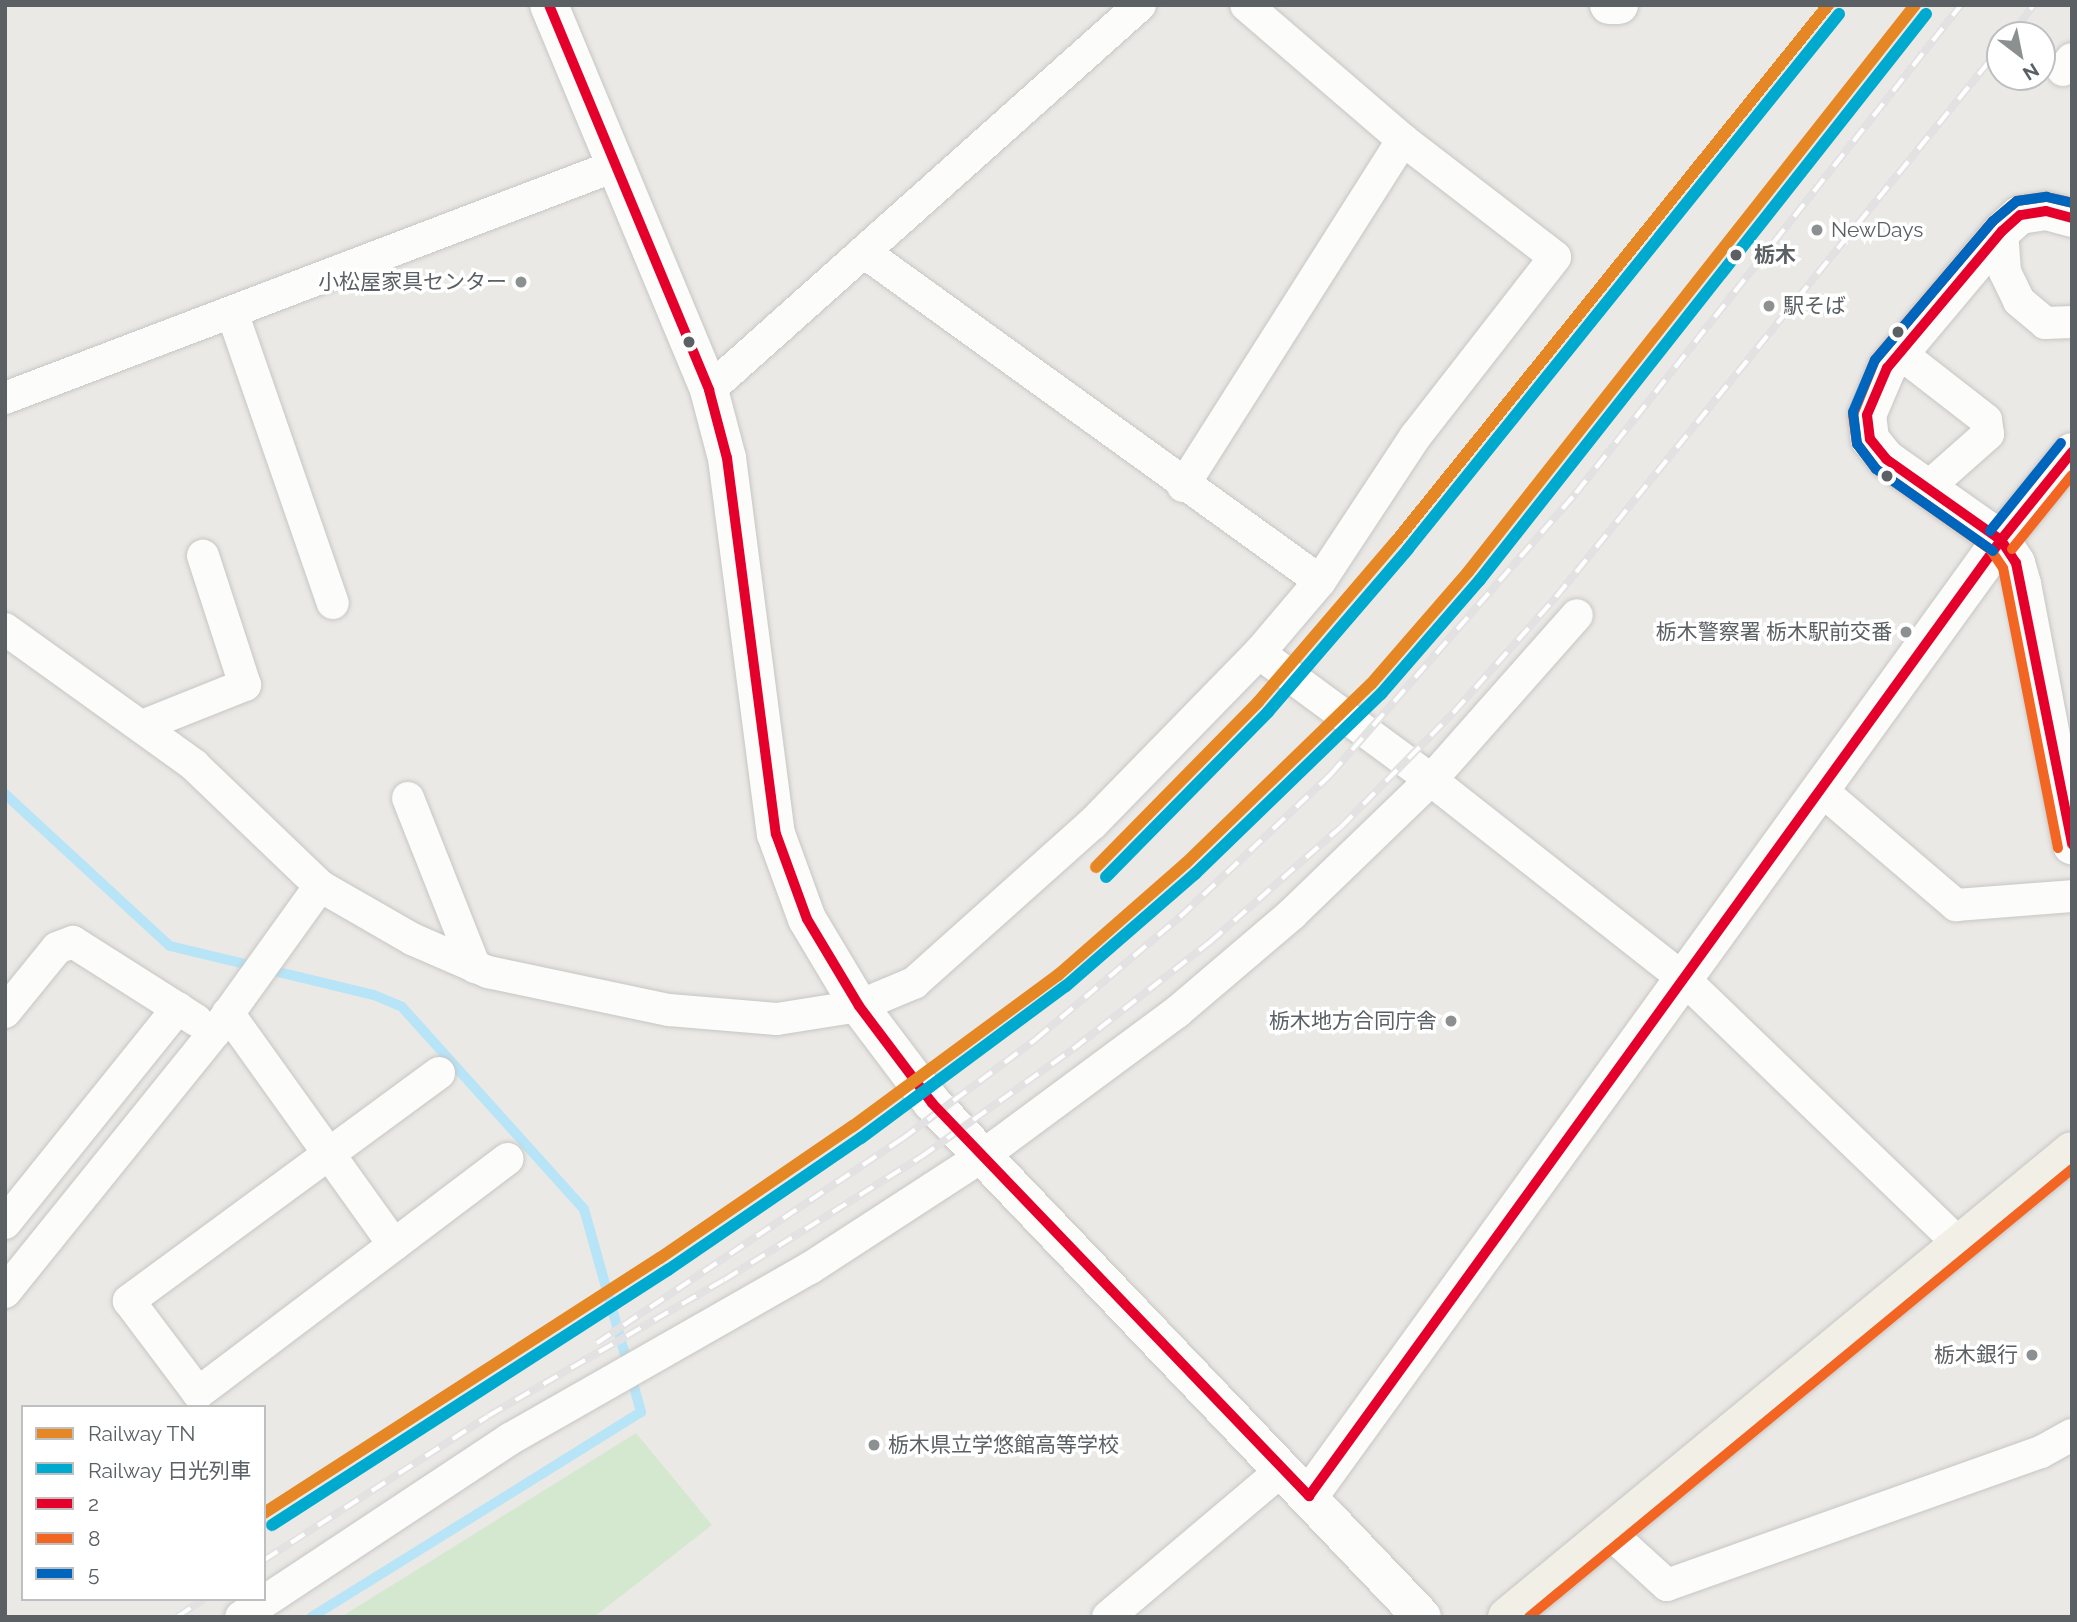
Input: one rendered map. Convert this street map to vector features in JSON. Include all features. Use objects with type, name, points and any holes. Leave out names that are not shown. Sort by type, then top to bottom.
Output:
[{"type":"main road","points":[[550,5],[709,390],[727,458],[763,761],[776,834],[807,919],[859,1006],[932,1103],[1422,1617]]},
{"type":"main road","points":[[1609,5],[1619,5]]},
{"type":"main road","points":[[2072,218],[2046,211],[2020,215],[2002,231],[1900,353],[1875,390],[1867,415],[1870,439],[1886,458],[2001,540],[2016,563],[2059,713],[2072,845]]},
{"type":"main road","points":[[1309,1496],[2001,540],[2072,452]]},
{"type":"main road","points":[[1507,1617],[2072,1152]]},
{"type":"street","points":[[709,390],[1140,5]]},
{"type":"street","points":[[5,629],[194,765],[320,886],[412,939],[475,967],[669,1010],[777,1019],[859,1006],[914,983],[992,917],[1092,824],[1259,653],[1320,581],[1415,437],[1555,257],[1403,140],[1246,5]]},
{"type":"street","points":[[1183,486],[1403,140]]},
{"type":"street","points":[[5,398],[617,165]]},
{"type":"street","points":[[2002,231],[2005,272],[2019,301],[2045,323],[2072,322]]},
{"type":"street","points":[[864,252],[1183,486],[1320,581]]},
{"type":"street","points":[[232,312],[333,603]]},
{"type":"street","points":[[1900,353],[1986,420],[1988,434],[1927,488]]},
{"type":"street","points":[[142,726],[244,685],[203,556]]},
{"type":"street","points":[[266,1600],[510,1439],[810,1268],[981,1157],[1177,1012],[1292,914],[1431,780],[1577,615]]},
{"type":"street","points":[[1259,653],[1431,780],[1683,978],[1959,1244]]},
{"type":"street","points":[[1820,789],[1956,905],[2072,895]]},
{"type":"street","points":[[408,798],[475,967]]},
{"type":"street","points":[[5,1292],[222,1023],[320,886]]},
{"type":"street","points":[[5,1012],[57,947],[73,942],[178,1008],[222,1023],[330,1154],[394,1245]]},
{"type":"street","points":[[5,1223],[178,1008]]},
{"type":"street","points":[[439,1073],[129,1301],[198,1394],[507,1159]]},
{"type":"street","points":[[1610,1533],[1667,1585],[2041,1452],[2072,1435]]},
{"type":"street","points":[[1108,1617],[1283,1469]]},
{"type":"street","points":[[241,1617],[265,1601]]},
{"type":"green space","points":[[636,1433],[712,1525],[594,1617],[341,1617]]},
{"type":"waterway","points":[[5,794],[170,946],[374,995],[402,1007],[584,1209],[641,1412],[312,1617]]},
{"type":"railway","points":[[597,1343],[902,1139],[1036,1039],[1180,917],[1331,774],[1576,493],[1961,5]]},
{"type":"railway","points":[[2022,21],[2034,5]]},
{"type":"railway","points":[[266,1559],[488,1416],[724,1280],[921,1157],[1073,1049],[1210,942],[1341,827],[1454,712],[1556,597],[1986,65]]},
{"type":"railway","points":[[177,1617],[201,1601]]},
{"type":"rail line","name":"TN","points":[[1096,867],[1258,702],[1397,540],[1828,5]]},
{"type":"rail line","name":"TN","points":[[266,1512],[660,1258],[853,1126],[1058,975],[1186,863],[1371,684],[1468,572],[1915,5]]},
{"type":"rail line","name":"日光列車","points":[[1106,877],[1268,712],[1408,549],[1839,14]]},
{"type":"rail line","name":"日光列車","points":[[272,1525],[668,1270],[861,1138],[1066,986],[1195,874],[1381,694],[1479,581],[1926,14]]},
{"type":"transit line","name":"2","points":[[549,5],[709,390],[727,458],[776,834],[807,919],[859,1006],[932,1103],[1309,1496]]},
{"type":"transit line","name":"8","points":[[2058,848],[2003,568],[1991,550],[1876,469],[1857,444],[1853,415],[1875,360],[1993,221],[2017,201],[2047,197],[2072,203]]},
{"type":"transit line","name":"5","points":[[1993,551],[1876,469],[1857,444],[1853,412],[1875,360],[1993,221],[2017,201],[2047,197],[2072,203]]},
{"type":"transit line","name":"2","points":[[2072,218],[2046,211],[2020,215],[2002,231],[1887,368],[1867,415],[1870,439],[1886,459],[2001,540],[2016,563],[2072,844]]},
{"type":"transit line","name":"5","points":[[1990,531],[2061,443]]},
{"type":"transit line","name":"2","points":[[1309,1496],[2001,540],[2072,452]]},
{"type":"transit line","name":"8","points":[[2012,549],[2072,475]]},
{"type":"transit line","name":"8","points":[[1529,1617],[2072,1169]]},
{"type":"place","name":"NewDays","points":[[1817,230]]},
{"type":"place","name":"栃木","points":[[1736,255]]},
{"type":"place","name":"小松屋家具センター","points":[[521,282]]},
{"type":"place","name":"駅そば","points":[[1769,306]]},
{"type":"place","name":"栃木警察署 栃木駅前交番","points":[[1906,632]]},
{"type":"place","name":"栃木地方合同庁舎","points":[[1451,1021]]},
{"type":"place","name":"栃木銀行","points":[[2032,1355]]},
{"type":"place","name":"栃木県立学悠館高等学校","points":[[874,1445]]}]
